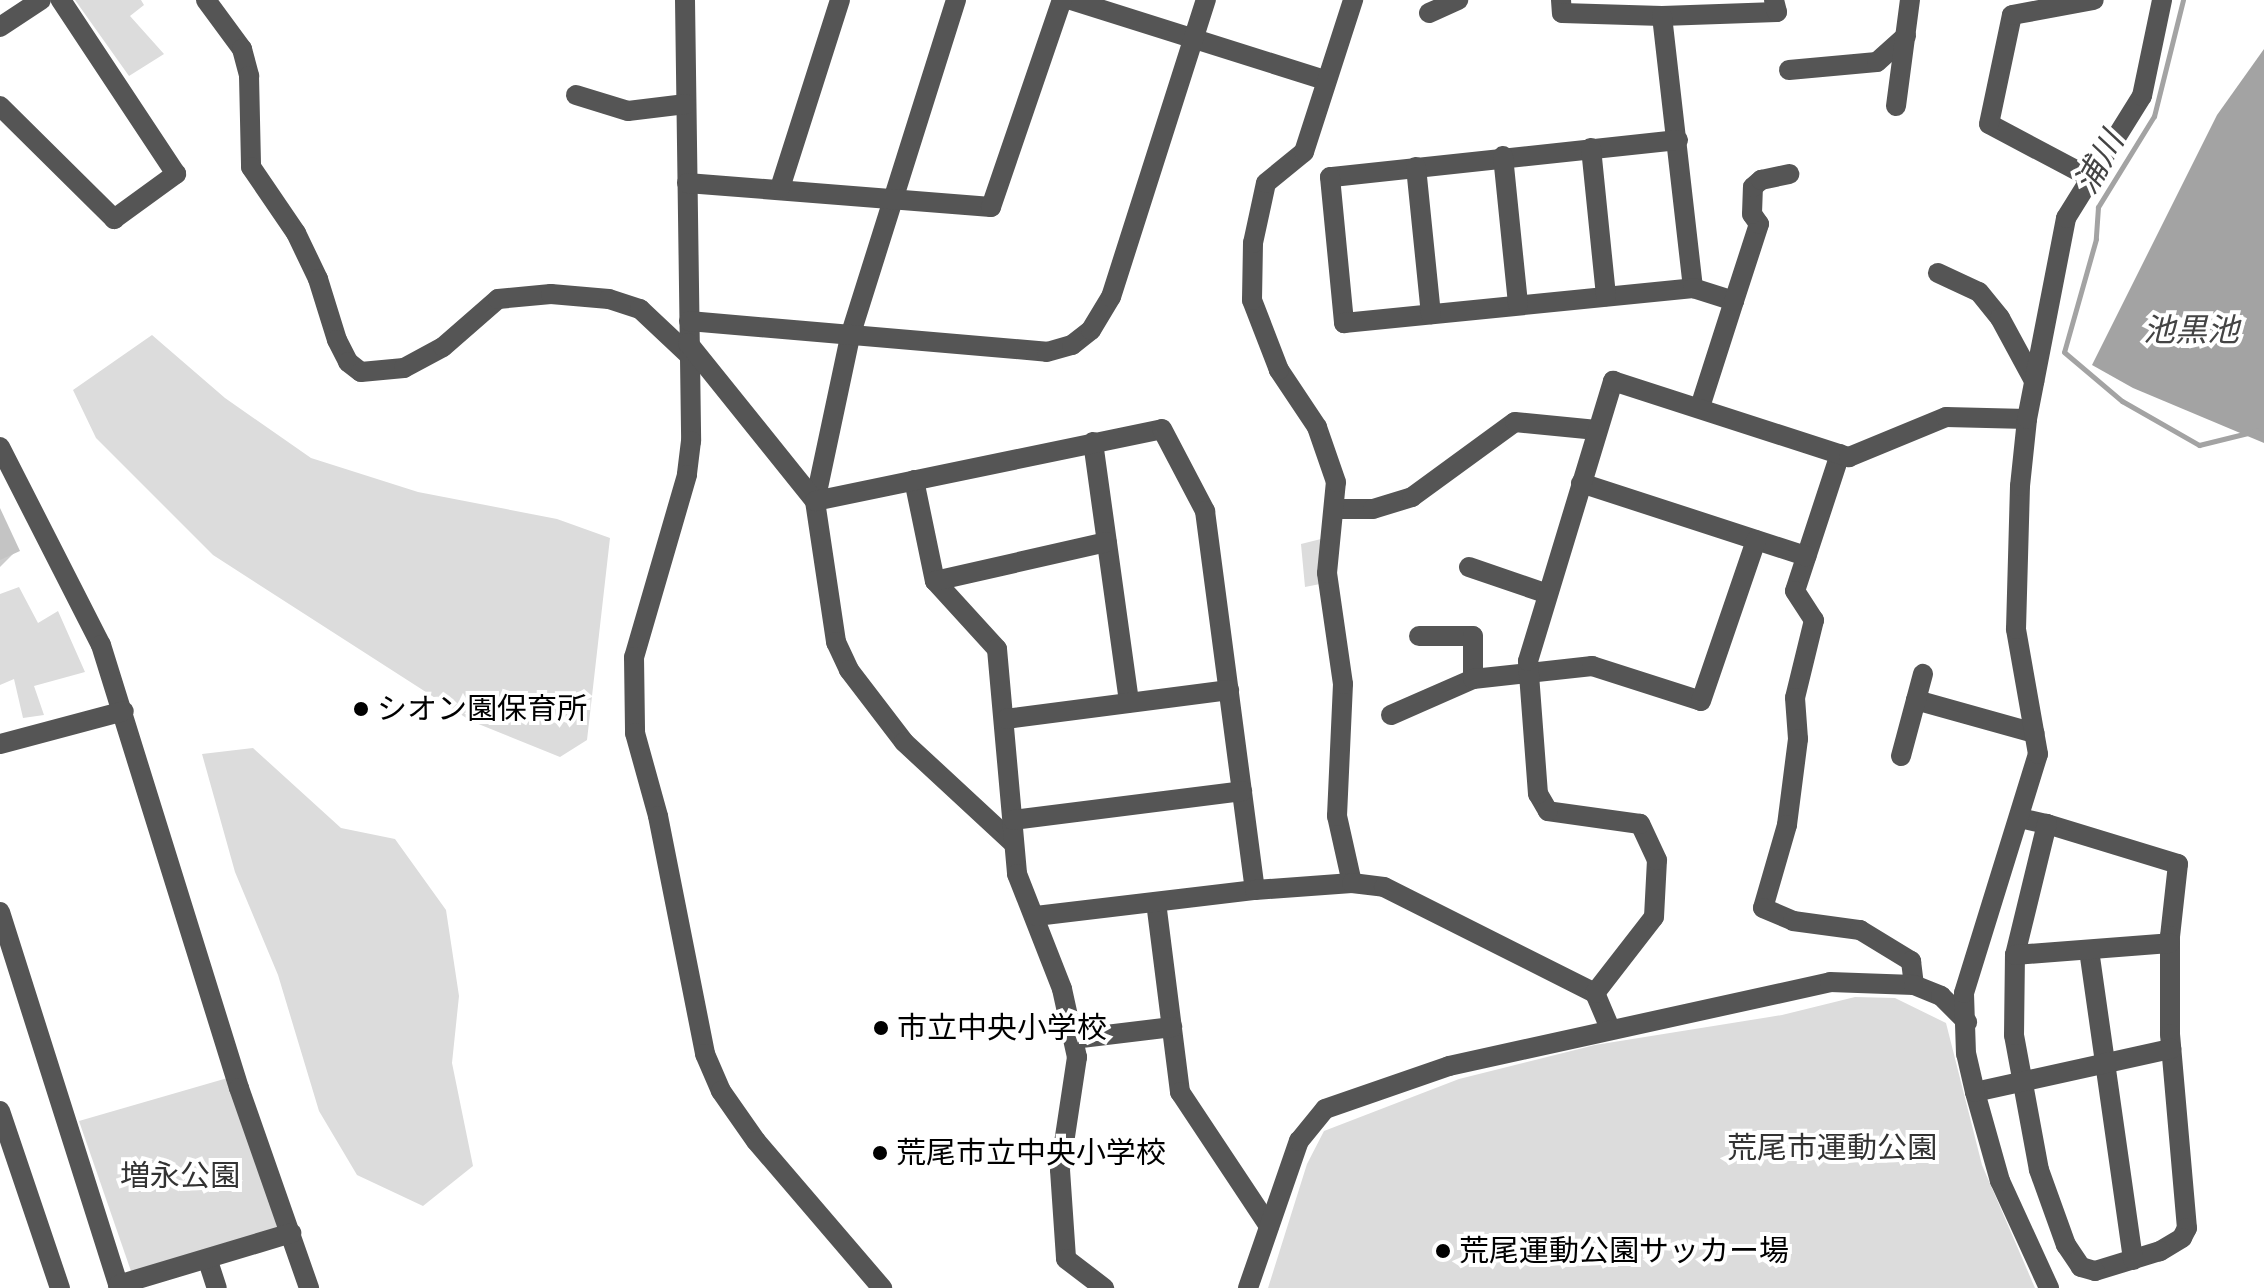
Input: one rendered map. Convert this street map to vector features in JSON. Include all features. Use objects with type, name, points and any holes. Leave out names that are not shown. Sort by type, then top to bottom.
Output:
[{"type":"street","points":[[0,27],[41,0]]},
{"type":"street","points":[[0,106],[114,219],[176,174],[61,0]]},
{"type":"street","points":[[206,0],[242,49],[249,76],[251,167],[296,233],[318,279],[337,340],[348,362],[361,372],[404,368],[443,347],[498,299],[551,294],[609,299],[640,309],[688,348],[815,501]]},
{"type":"street","points":[[685,0],[689,321],[687,475],[634,657],[635,733],[658,816],[705,1054],[721,1091],[756,1141],[882,1288]]},
{"type":"street","points":[[780,188],[840,0]]},
{"type":"street","points":[[956,0],[850,337],[815,501],[836,642],[849,670],[904,742],[1014,844]]},
{"type":"street","points":[[687,183],[991,207],[1062,0]]},
{"type":"street","points":[[1071,0],[1194,35],[1325,80]]},
{"type":"street","points":[[689,321],[1047,352],[1072,345],[1091,330],[1111,297],[1206,0]]},
{"type":"street","points":[[1352,883],[1337,816],[1343,684],[1327,573],[1336,482],[1317,427],[1279,370],[1252,300],[1253,243],[1266,183],[1304,152],[1353,0]]},
{"type":"street","points":[[1429,13],[1458,0]]},
{"type":"street","points":[[1561,0],[1562,13],[1662,16],[1777,12],[1774,0]]},
{"type":"street","points":[[1896,106],[1910,0]]},
{"type":"street","points":[[2091,178],[1989,124],[2012,15],[2094,0]]},
{"type":"street","points":[[2049,1288],[2000,1181],[1966,1054],[1964,993],[2035,776],[2034,733],[2016,629],[2027,419],[2066,218],[2142,96],[2162,0]]},
{"type":"street","points":[[1662,16],[1693,288]]},
{"type":"street","points":[[1789,70],[1877,62],[1906,36]]},
{"type":"street","points":[[576,95],[628,111],[686,104]]},
{"type":"street","points":[[1678,140],[1503,156],[1330,177],[1344,323],[1693,288],[1734,301]]},
{"type":"street","points":[[1591,148],[1606,296]]},
{"type":"street","points":[[1503,156],[1518,304]]},
{"type":"street","points":[[1416,167],[1431,314]]},
{"type":"street","points":[[1700,407],[1759,224],[1752,214],[1753,187],[1761,180],[1789,174]]},
{"type":"street","points":[[1938,273],[1979,292],[2000,318],[2034,381]]},
{"type":"street","points":[[1595,993],[1654,917],[1657,860],[1640,824],[1548,811],[1538,794],[1528,661],[1613,381],[1849,457],[1946,417],[2027,419]]},
{"type":"street","points":[[1335,509],[1373,509],[1412,497],[1515,422],[1597,430]]},
{"type":"street","points":[[815,501],[1162,429],[1179,454],[1205,511],[1255,890]]},
{"type":"street","points":[[1093,442],[1129,703]]},
{"type":"street","points":[[0,447],[101,645],[239,1088],[309,1288]]},
{"type":"street","points":[[1840,454],[1795,591],[1814,620],[1795,698],[1798,739],[1787,825],[1763,908],[1793,921],[1860,930],[1911,961],[1914,985]]},
{"type":"street","points":[[914,480],[935,581],[997,649],[1006,719],[1017,874],[1062,989],[1073,1039],[1073,1105],[1060,1170],[1066,1259],[1104,1288]]},
{"type":"street","points":[[1581,483],[1806,556]]},
{"type":"street","points":[[1391,715],[1473,679],[1592,666],[1701,701],[1756,540]]},
{"type":"street","points":[[935,581],[1107,542]]},
{"type":"street","points":[[1469,567],[1548,594]]},
{"type":"street","points":[[1419,636],[1473,636],[1473,679]]},
{"type":"street","points":[[1901,756],[1923,674]]},
{"type":"street","points":[[1006,719],[1229,690]]},
{"type":"street","points":[[1916,700],[2034,733]]},
{"type":"street","points":[[0,744],[124,711]]},
{"type":"street","points":[[1013,820],[1242,791]]},
{"type":"street","points":[[2020,818],[2047,824],[2178,864],[2170,943],[2171,1049],[2187,1228],[2182,1238],[2133,1260],[2095,1271],[2081,1267],[2066,1245],[2039,1170],[2014,1035],[2015,955],[2047,824]]},
{"type":"street","points":[[1036,916],[1255,890],[1352,883],[1384,887],[1595,993],[1610,1028]]},
{"type":"street","points":[[1156,902],[1180,1092],[1269,1226]]},
{"type":"street","points":[[0,912],[119,1287],[291,1233]]},
{"type":"street","points":[[2015,955],[2170,943]]},
{"type":"street","points":[[2089,950],[2133,1260]]},
{"type":"street","points":[[1248,1288],[1299,1141],[1325,1109],[1449,1066],[1610,1028],[1738,1006],[1830,982],[1873,980],[1914,985],[1941,996],[1967,1022]]},
{"type":"street","points":[[1073,1039],[1172,1027]]},
{"type":"street","points":[[1975,1092],[2171,1049]]},
{"type":"street","points":[[0,1111],[60,1288]]},
{"type":"street","points":[[208,1261],[217,1288]]},
{"type":"green space","points":[[75,0],[141,0],[144,5],[130,16],[164,54],[129,76]]},
{"type":"green space","points":[[152,335],[225,398],[311,458],[418,492],[557,519],[610,538],[587,740],[560,757],[471,721],[213,555],[96,438],[73,390]]},
{"type":"green space","points":[[1321,539],[1320,584],[1305,587],[1301,544]]},
{"type":"green space","points":[[19,587],[38,623],[58,611],[85,672],[34,686],[44,715],[23,718],[14,679],[0,685],[0,594]]},
{"type":"green space","points":[[253,748],[341,828],[395,839],[446,910],[459,996],[452,1063],[473,1166],[423,1206],[357,1175],[319,1111],[278,975],[235,872],[202,754]]},
{"type":"green space","name":"荒尾市運動公園","points":[[1855,997],[1895,998],[1946,1023],[1982,1165],[2035,1288],[1268,1288],[1307,1164],[1324,1131],[1459,1079],[1595,1045],[1782,1015]]},
{"type":"green space","name":"増永公園","points":[[231,1077],[280,1235],[132,1274],[79,1121]]},
{"type":"water","name":"池黒池","points":[[2264,49],[2264,443],[2133,388],[2092,365],[2217,115]]},
{"type":"building","points":[[0,508],[20,551],[0,560]]},
{"type":"waterway","name":"浦川","points":[[2183,0],[2154,116],[2098,207],[2096,239],[2064,352],[2122,401],[2199,445],[2264,429]]},
{"type":"place","name":"シオン園保育所","points":[[361,709]]},
{"type":"place","name":"市立中央小学校","points":[[881,1028]]},
{"type":"place","name":"荒尾市立中央小学校","points":[[880,1153]]},
{"type":"place","name":"荒尾運動公園サッカー場","points":[[1443,1251]]}]
